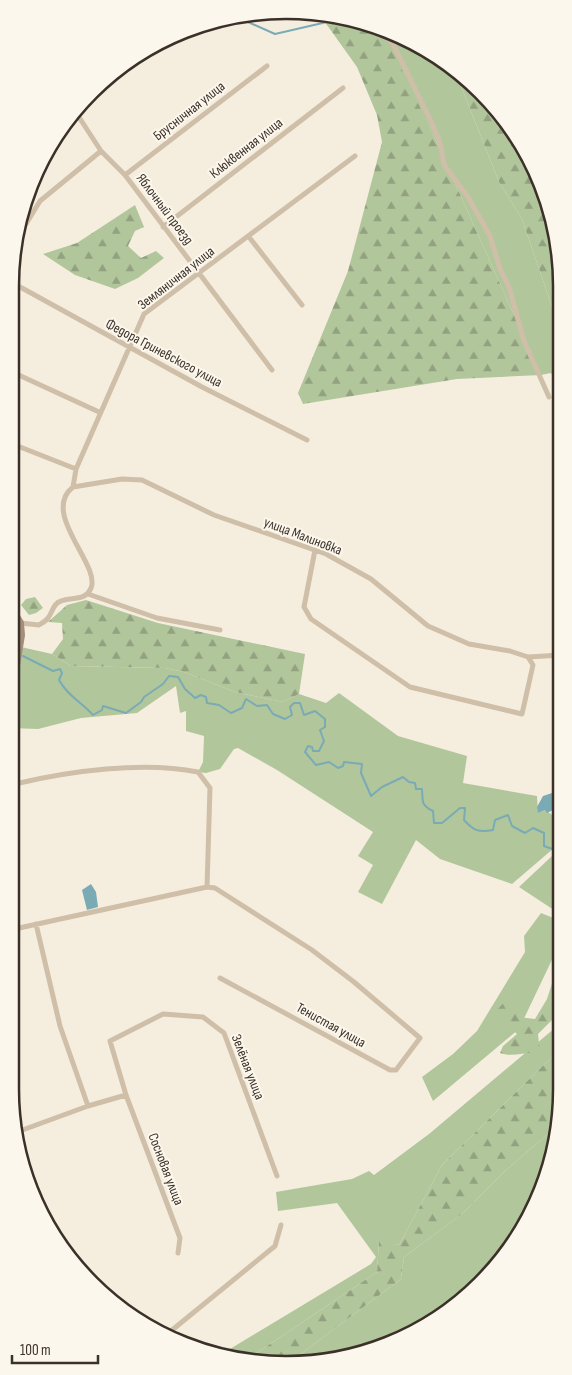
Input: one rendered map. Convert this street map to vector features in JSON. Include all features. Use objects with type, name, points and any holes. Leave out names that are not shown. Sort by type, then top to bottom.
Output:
[{"type":"street","points":[[388,39],[393,44],[429,117],[440,142],[444,165],[468,196],[490,236],[500,269],[509,287],[524,341],[549,397]]},
{"type":"street","name":"Брусничная улица","points":[[125,175],[267,66]]},
{"type":"street","name":"Клюквенная улица","points":[[163,227],[343,88]]},
{"type":"street","name":"Яблочный проезд","points":[[79,117],[101,151],[125,175],[272,370]]},
{"type":"street","points":[[26,224],[40,202],[101,151]]},
{"type":"street","name":"Земляничная улица","points":[[88,594],[93,579],[86,561],[73,542],[63,509],[66,495],[73,487],[76,469],[99,412],[131,348],[144,314],[355,156]]},
{"type":"street","points":[[249,237],[302,304]]},
{"type":"street","name":"Федора Гриневского улица","points":[[19,286],[131,348],[307,440]]},
{"type":"street","points":[[19,375],[99,412]]},
{"type":"street","points":[[19,447],[76,469]]},
{"type":"street","name":"улица Малиновка","points":[[73,487],[122,479],[142,480],[214,515],[315,550],[371,579],[428,626],[469,644],[510,650],[528,657]]},
{"type":"street","points":[[315,550],[304,607],[311,619],[410,687],[522,714],[533,665],[528,657],[553,655]]},
{"type":"street","points":[[19,647],[20,623],[39,625],[48,618],[54,606],[60,601],[84,597],[88,594],[157,618],[220,630]]},
{"type":"street","points":[[19,783],[62,773],[173,767],[198,772],[210,788],[207,888],[19,928]]},
{"type":"street","name":"Тенистая улица","points":[[207,888],[215,888],[312,950],[354,982],[420,1038],[396,1070],[390,1070],[220,978]]},
{"type":"street","points":[[36,924],[60,1026],[88,1106]]},
{"type":"street","name":"Зелёная улица","points":[[126,1095],[110,1041],[163,1014],[203,1017],[224,1034],[277,1176]]},
{"type":"street","points":[[22,1130],[88,1106],[126,1095]]},
{"type":"street","name":"Сосновая улица","points":[[126,1095],[180,1238],[178,1253]]},
{"type":"street","points":[[171,1331],[274,1246],[281,1225]]},
{"type":"green space","points":[[325,22],[355,28],[387,39],[437,143],[541,375],[457,379],[303,404],[298,393],[348,271],[382,142],[377,115],[357,67]]},
{"type":"green space","points":[[385,38],[420,55],[460,83],[499,182],[522,219],[553,310],[553,377],[551,373],[541,375],[437,143]]},
{"type":"green space","points":[[460,83],[498,123],[517,152],[533,184],[544,217],[551,251],[553,310],[522,219],[499,182]]},
{"type":"green space","points":[[135,205],[144,227],[135,231],[128,246],[141,258],[156,251],[164,258],[138,278],[115,289],[75,275],[43,254],[77,243]]},
{"type":"green space","points":[[35,597],[43,608],[29,615],[21,605],[26,599]]},
{"type":"green space","points":[[86,600],[158,623],[305,654],[299,694],[283,702],[235,692],[184,672],[165,668],[71,666],[52,654],[63,639],[62,623],[48,622],[67,605]]},
{"type":"green space","points":[[21,647],[52,654],[71,666],[165,668],[184,672],[235,692],[283,702],[299,694],[326,703],[339,693],[398,736],[467,756],[463,783],[537,796],[538,813],[545,810],[553,816],[553,849],[512,884],[440,859],[416,840],[382,904],[358,892],[373,865],[358,856],[373,832],[277,770],[238,748],[234,749],[220,769],[206,773],[198,772],[203,762],[204,736],[186,731],[186,711],[180,713],[176,686],[137,713],[81,718],[38,729],[19,728],[19,662]]},
{"type":"green space","points":[[552,856],[553,857],[553,909],[519,887]]},
{"type":"green space","points":[[541,913],[553,918],[553,958],[519,1029],[433,1101],[422,1077],[453,1054],[477,1031],[525,952],[524,936]]},
{"type":"green space","points":[[553,980],[553,1019],[538,1034],[540,1053],[510,1055],[500,1053],[503,1046],[517,1034],[508,1025],[495,1020],[494,1014],[504,1002],[517,1006],[518,1017],[535,1019],[547,999]]},
{"type":"green space","points":[[553,1030],[553,1056],[442,1165],[399,1245],[379,1242],[377,1272],[254,1354],[229,1350],[371,1264],[376,1257],[337,1203],[278,1211],[276,1192],[352,1179],[369,1171],[374,1175],[429,1134]]},
{"type":"green space","points":[[553,1056],[553,1106],[549,1133],[505,1171],[462,1214],[404,1257],[401,1279],[298,1356],[254,1354],[377,1272],[379,1241],[399,1245],[442,1165]]},
{"type":"green space","points":[[549,1133],[539,1175],[526,1207],[498,1252],[462,1290],[420,1320],[388,1336],[338,1351],[298,1356],[401,1279],[404,1257],[462,1214],[505,1171]]},
{"type":"water","points":[[553,793],[553,810],[547,813],[545,810],[538,813],[537,807],[543,796]]},
{"type":"water","points":[[91,884],[96,892],[98,907],[87,910],[82,890]]},
{"type":"waterway","points":[[247,22],[275,34],[327,22]]},
{"type":"waterway","points":[[23,656],[53,671],[60,669],[62,673],[59,680],[62,685],[93,715],[102,710],[103,706],[126,713],[163,684],[169,676],[178,677],[185,689],[195,698],[201,695],[206,697],[207,703],[219,705],[231,713],[242,708],[246,699],[257,706],[267,705],[273,714],[285,719],[292,715],[290,707],[294,703],[300,703],[304,715],[315,711],[325,719],[325,727],[320,730],[324,741],[319,751],[313,751],[312,747],[308,746],[305,752],[316,765],[329,762],[338,768],[343,766],[344,762],[362,764],[361,773],[371,796],[382,787],[403,777],[409,782],[415,783],[416,789],[422,789],[423,802],[426,807],[433,811],[434,823],[442,823],[460,808],[465,808],[464,820],[476,830],[488,831],[493,830],[495,820],[508,815],[512,826],[525,833],[533,828],[544,833],[544,846],[553,849]]}]
